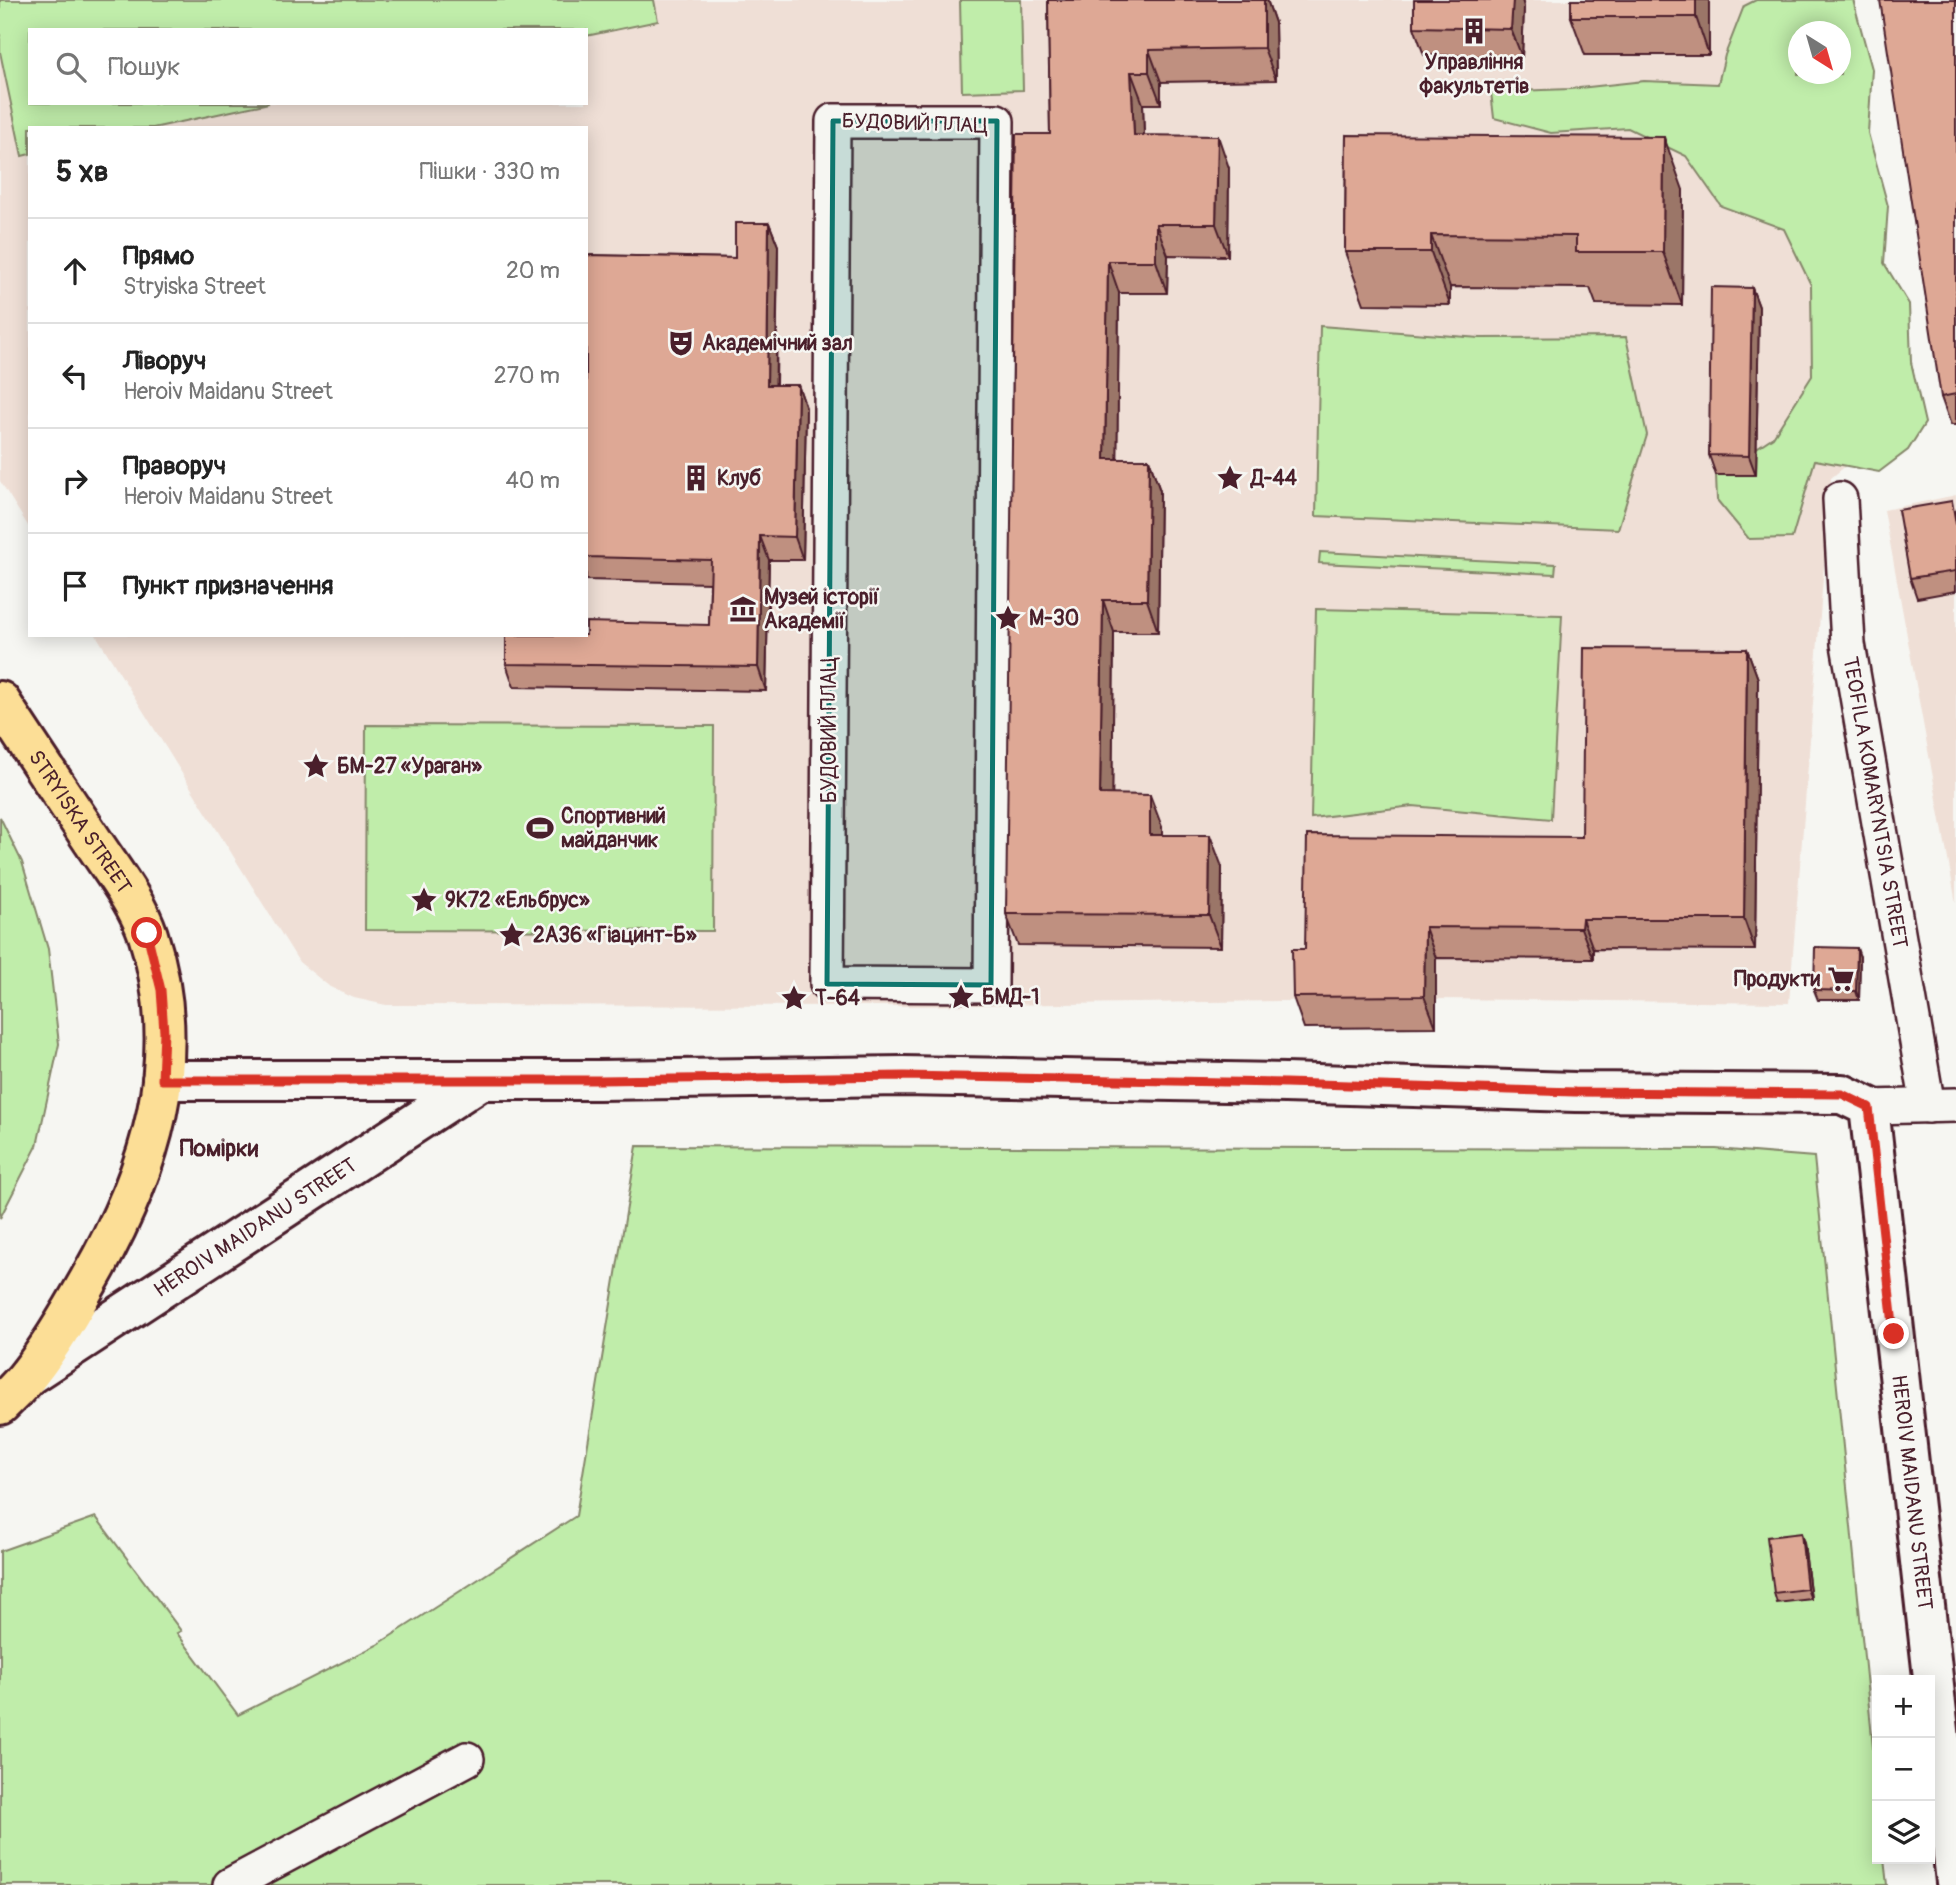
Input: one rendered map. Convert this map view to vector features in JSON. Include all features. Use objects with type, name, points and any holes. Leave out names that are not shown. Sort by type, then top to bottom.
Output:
[{"type":"main road","name":"STRYISKA STREET","points":[[0,701],[124,888],[147,933],[161,990],[164,1032],[162,1080],[156,1118],[145,1162],[112,1240],[71,1311],[29,1375],[0,1405]]},
{"type":"main road","points":[[162,1080],[904,1076],[1575,1092],[1842,1094],[1869,1107]]},
{"type":"main road","name":"HEROIV MAIDANU STREET","points":[[29,1375],[481,1080]]},
{"type":"main road","name":"HEROIV MAIDANU STREET","points":[[1869,1107],[1953,1834],[1956,1882]]},
{"type":"street","name":"БУДОВИЙ ПЛАЦ","points":[[833,121],[997,121],[991,985],[827,984],[833,121]]},
{"type":"street","name":"TEOFILA KOMARYNTSIA STREET","points":[[1840,499],[1848,643],[1942,1105]]},
{"type":"street","points":[[1869,1107],[1942,1105]]},
{"type":"street","points":[[230,1885],[467,1759]]},
{"type":"highlighted area","points":[[833,121],[997,121],[991,985],[827,984]]},
{"type":"shaded area","points":[[0,0],[1785,0],[1788,21],[1788,84],[1797,84],[1853,460],[1831,478],[1789,1003],[1436,999],[905,1006],[386,1005],[354,998],[330,987],[299,962],[97,637],[588,637],[588,126],[28,126],[28,526],[0,481]]},
{"type":"shaded area","points":[[1956,495],[1956,903],[1884,510]]},
{"type":"green space","points":[[0,0],[654,0],[658,21],[588,36],[588,28],[28,28],[28,105],[260,105],[162,126],[28,126],[28,154],[22,156],[0,52]]},
{"type":"green space","points":[[960,0],[1021,0],[1023,90],[962,92]]},
{"type":"green space","points":[[1756,0],[1853,0],[1872,69],[1868,133],[1888,206],[1884,263],[1909,304],[1911,362],[1925,423],[1908,450],[1879,472],[1815,460],[1792,538],[1749,539],[1717,500],[1716,475],[1773,437],[1812,376],[1811,285],[1784,229],[1721,206],[1686,156],[1628,128],[1551,133],[1494,118],[1491,92],[1570,89],[1644,81],[1718,84],[1725,55],[1744,6]]},
{"type":"green space","points":[[1320,326],[1480,338],[1626,337],[1647,435],[1618,529],[1316,516]]},
{"type":"green space","points":[[1320,552],[1556,564],[1555,574],[1319,563]]},
{"type":"green space","points":[[1316,609],[1562,615],[1551,819],[1413,806],[1311,818]]},
{"type":"green space","name":"Спортивний майданчик","points":[[366,725],[714,726],[713,931],[365,930]]},
{"type":"green space","points":[[0,817],[22,862],[48,949],[59,1044],[37,1146],[0,1218]]},
{"type":"green space","points":[[637,1146],[1716,1149],[1814,1157],[1872,1737],[1872,1864],[1885,1864],[1887,1885],[0,1885],[0,1551],[96,1517],[181,1631],[177,1633],[238,1715],[377,1645],[576,1516]]},
{"type":"building","points":[[1048,0],[1264,0],[1264,48],[1149,50],[1149,72],[1131,72],[1134,135],[1218,136],[1216,224],[1156,224],[1156,261],[1108,261],[1105,459],[1149,459],[1147,600],[1103,600],[1100,794],[1150,795],[1150,835],[1210,835],[1209,915],[1006,914],[1016,134],[1050,134]]},
{"type":"building","points":[[1414,0],[1513,0],[1511,29],[1414,27]]},
{"type":"building","points":[[1571,0],[1696,0],[1696,17],[1571,17]]},
{"type":"building","points":[[1880,0],[1956,0],[1956,394],[1941,397]]},
{"type":"building","points":[[1346,135],[1664,137],[1663,252],[1576,252],[1576,236],[1431,235],[1431,252],[1345,252]]},
{"type":"building","points":[[735,223],[769,223],[767,385],[798,385],[795,537],[760,536],[758,667],[506,664],[506,637],[588,637],[588,622],[709,625],[711,560],[588,557],[588,255],[735,258]]},
{"type":"building","points":[[1711,287],[1752,288],[1749,456],[1709,455]]},
{"type":"building","points":[[1952,501],[1956,524],[1956,571],[1910,578],[1898,510]]},
{"type":"building","points":[[1584,648],[1747,649],[1744,919],[1582,919],[1581,928],[1425,927],[1424,996],[1293,997],[1292,949],[1305,949],[1307,835],[1582,837]]},
{"type":"building","points":[[1815,947],[1857,948],[1856,991],[1814,990]]},
{"type":"building","points":[[1801,1533],[1807,1589],[1774,1593],[1767,1537]]},
{"type":"place","name":"Управління факультетів","points":[[1474,31]]},
{"type":"place","name":"Академічний зал","points":[[681,343]]},
{"type":"place","name":"Клуб","points":[[696,478]]},
{"type":"place","name":"Д-44","points":[[1230,478]]},
{"type":"place","name":"Музей історії Академії","points":[[743,609]]},
{"type":"place","name":"М-30","points":[[1008,618]]},
{"type":"place","name":"БМ-27 «Ураган»","points":[[316,766]]},
{"type":"place","name":"Спортивний майданчик","points":[[540,828]]},
{"type":"place","name":"9К72 «Ельбрус»","points":[[424,900]]},
{"type":"place","name":"2А36 «Гіацинт-Б»","points":[[512,935]]},
{"type":"place","name":"Продукти","points":[[1841,979]]},
{"type":"place","name":"БМД-1","points":[[961,997]]},
{"type":"place","name":"Т-64","points":[[794,998]]},
{"type":"district","name":"Помірки","points":[[219,1148]]},
{"type":"route","points":[[147,933],[161,990],[164,1032],[162,1080],[599,1080],[904,1076],[1575,1092],[1842,1094],[1869,1107],[1894,1334]]}]
